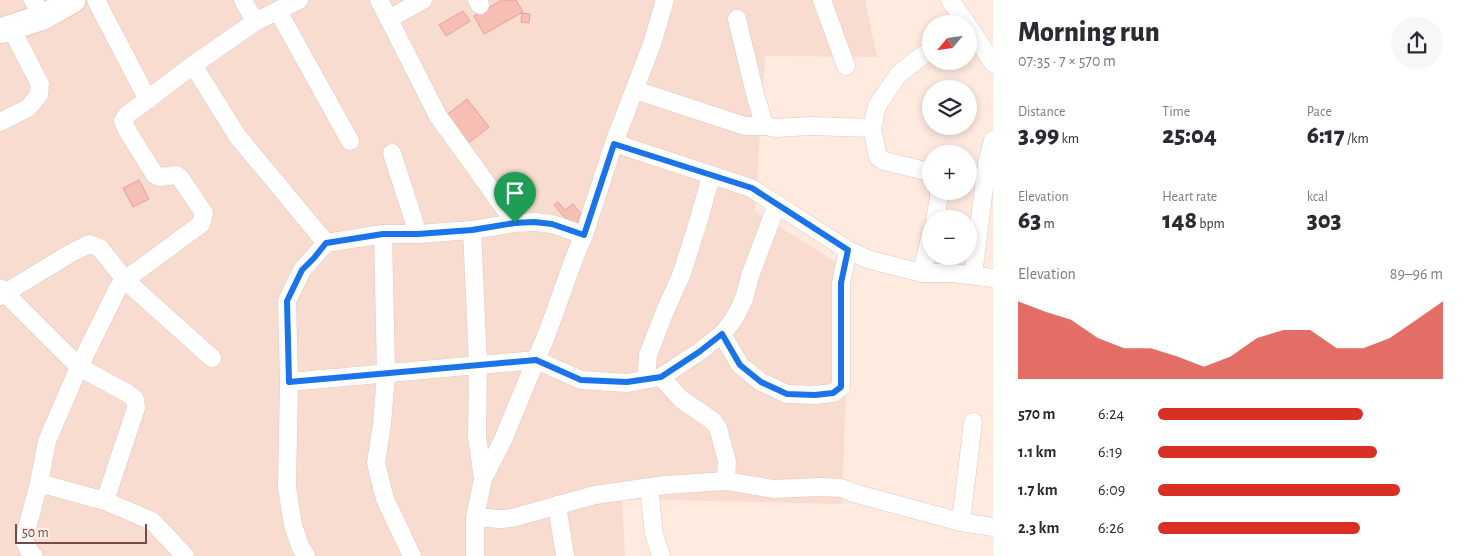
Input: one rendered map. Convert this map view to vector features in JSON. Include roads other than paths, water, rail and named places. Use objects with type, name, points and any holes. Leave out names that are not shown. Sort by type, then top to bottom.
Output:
[{"type":"street","points":[[0,122],[28,108],[39,95],[40,84],[6,29],[38,8],[73,0]]},
{"type":"street","points":[[96,0],[148,100]]},
{"type":"street","points":[[244,0],[255,22]]},
{"type":"street","points":[[34,556],[24,540],[39,483],[47,441],[118,288],[125,280],[201,224],[204,213],[189,189],[177,175],[159,177],[155,175],[123,122],[127,115],[193,65],[255,22],[300,0]]},
{"type":"street","points":[[379,0],[438,116],[515,223]]},
{"type":"street","points":[[389,19],[423,0]]},
{"type":"street","points":[[473,555],[475,517],[483,478],[502,442],[584,235],[614,144],[652,44],[665,0]]},
{"type":"street","points":[[822,0],[846,66]]},
{"type":"street","points":[[950,0],[961,15]]},
{"type":"street","points":[[278,11],[350,141]]},
{"type":"street","points":[[737,19],[756,98],[765,126]]},
{"type":"street","points":[[978,40],[993,63]]},
{"type":"street","points":[[922,56],[898,75],[877,106],[872,128],[878,157],[884,161],[922,170]]},
{"type":"street","points":[[193,65],[238,137],[326,243]]},
{"type":"street","points":[[635,90],[745,126],[776,128],[810,126],[872,128]]},
{"type":"street","points":[[973,275],[987,162],[993,140]]},
{"type":"street","points":[[614,144],[752,188],[848,250],[870,260],[922,274],[973,275],[993,278]]},
{"type":"street","points":[[392,153],[418,234]]},
{"type":"street","points":[[711,176],[682,273],[664,312],[648,356],[654,378],[713,421],[718,428],[727,461],[726,481]]},
{"type":"street","points":[[289,382],[536,360],[581,380],[627,382],[654,378],[699,352],[722,334],[734,318],[744,298],[750,276],[777,204]]},
{"type":"street","points":[[306,556],[300,546],[293,525],[287,487],[289,382],[287,301],[302,270],[326,243],[383,234],[418,234],[472,230],[534,222],[552,224],[584,235]]},
{"type":"street","points":[[472,230],[478,365],[477,436],[483,478]]},
{"type":"street","points":[[383,234],[386,374],[382,424],[376,463],[385,499],[412,556]]},
{"type":"street","points":[[105,501],[136,408],[135,399],[128,393],[80,367],[2,292],[89,244],[100,248],[125,280],[212,358]]},
{"type":"street","points":[[722,334],[740,365],[761,382],[787,394],[815,395],[833,393],[841,387],[841,283],[848,250]]},
{"type":"street","points":[[922,274],[924,265]]},
{"type":"street","points":[[961,522],[974,422]]},
{"type":"street","points":[[475,517],[500,519],[595,496],[665,485],[726,481],[773,489],[841,488],[961,522],[993,527]]},
{"type":"street","points":[[39,483],[105,501],[152,521],[185,556]]},
{"type":"street","points":[[649,487],[654,534],[661,556]]},
{"type":"street","points":[[557,505],[565,556]]}]
